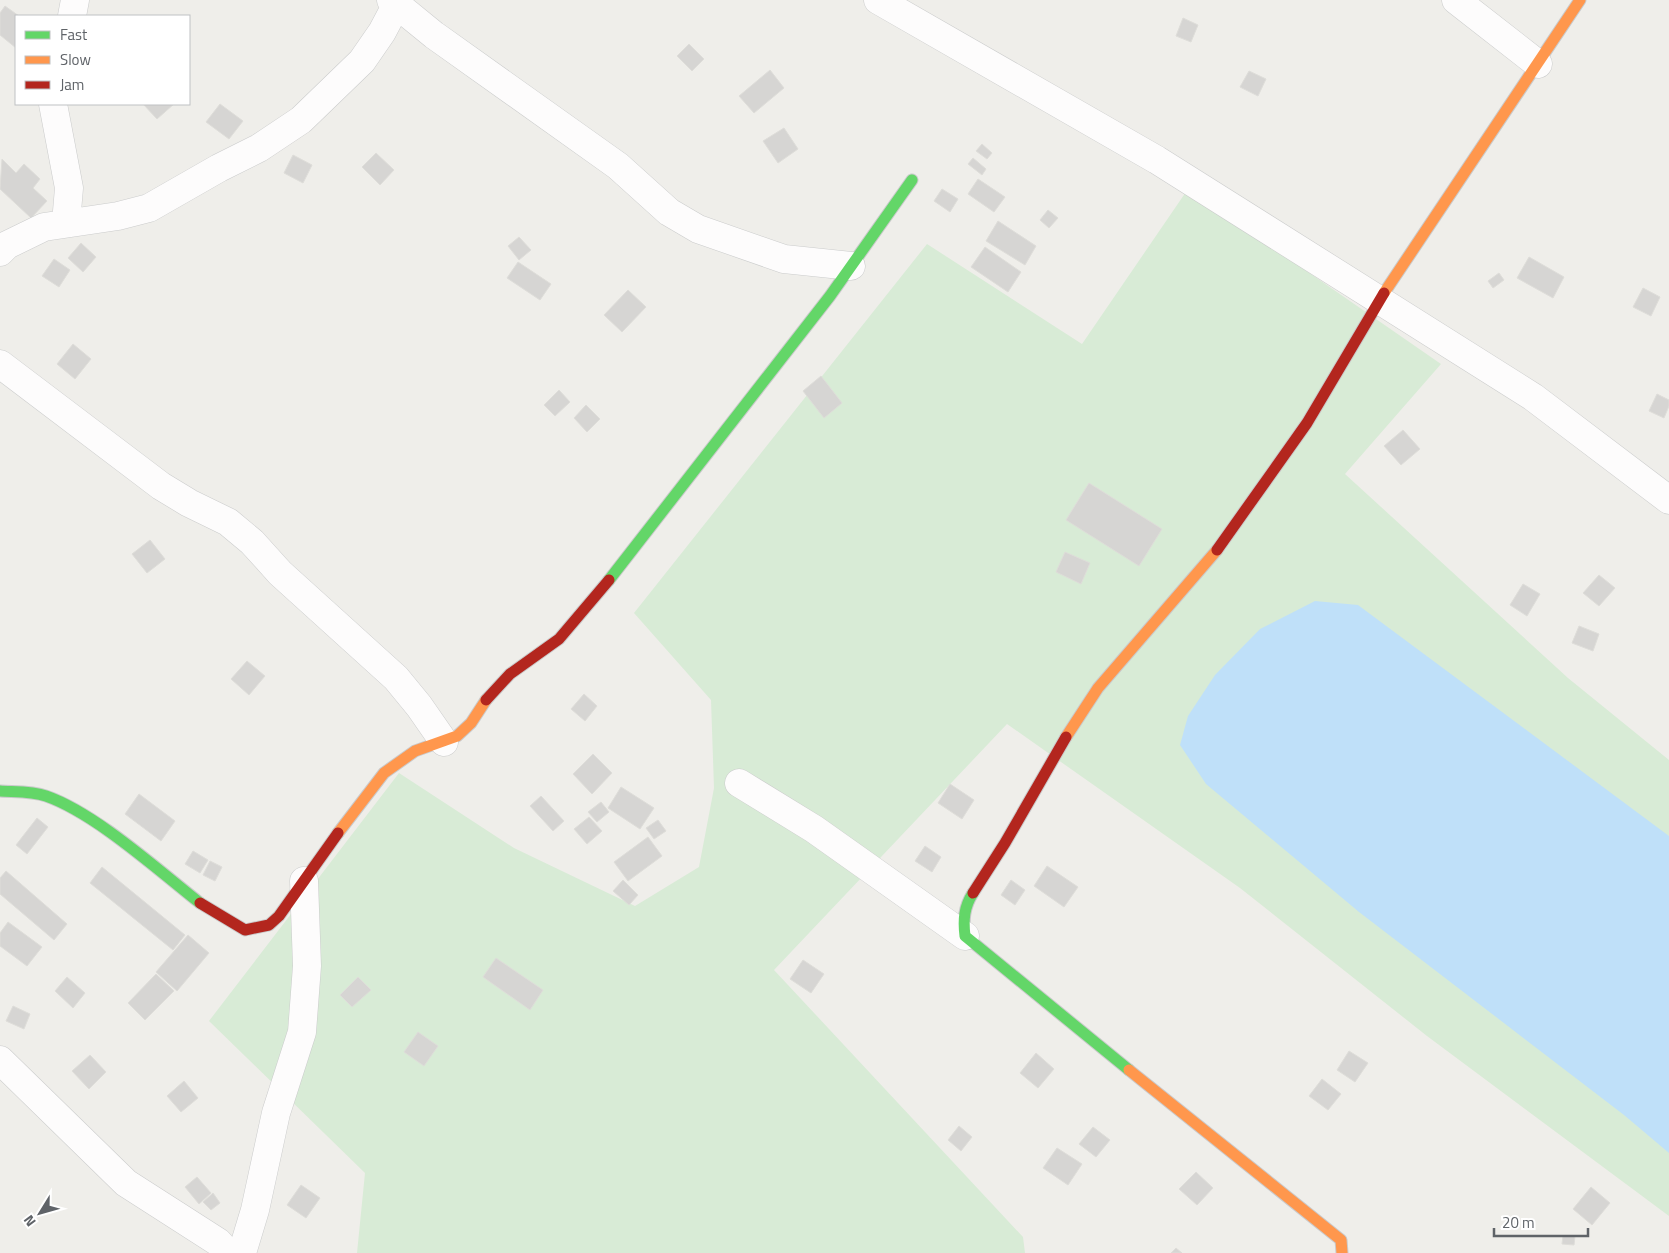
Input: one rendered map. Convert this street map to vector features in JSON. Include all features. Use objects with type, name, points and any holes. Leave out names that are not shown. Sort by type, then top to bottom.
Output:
[{"type":"street","points":[[72,15],[74,0]]},
{"type":"street","points":[[878,0],[1157,160],[1380,300],[1533,397],[1669,500]]},
{"type":"street","points":[[1456,0],[1538,64]]},
{"type":"street","points":[[965,936],[963,922],[967,902],[1006,843],[1052,756],[1098,688],[1222,544],[1307,423],[1380,300],[1580,0]]},
{"type":"street","points":[[0,252],[7,245],[44,227],[118,216],[149,208],[219,168],[259,148],[301,120],[362,62],[382,32],[396,1],[434,35],[618,166],[669,212],[698,229],[784,259],[851,266]]},
{"type":"street","points":[[54,105],[69,188],[66,223]]},
{"type":"street","points":[[5,788],[44,794],[69,806],[124,844],[212,912],[245,930],[268,925],[279,916],[355,808],[384,773],[415,750],[444,742],[457,736],[471,723],[489,694],[510,674],[559,639],[590,604],[642,540],[851,266],[912,180]]},
{"type":"street","points":[[0,364],[161,486],[189,503],[228,522],[252,542],[280,573],[396,678],[419,706],[444,742]]},
{"type":"street","points":[[739,783],[814,829],[965,936],[1347,1249]]},
{"type":"street","points":[[242,1253],[255,1210],[276,1113],[302,1032],[307,966],[304,881]]},
{"type":"street","points":[[0,1060],[126,1183],[218,1242],[228,1253]]},
{"type":"green space","points":[[1188,189],[1441,364],[1345,474],[1568,678],[1669,760],[1669,1216],[1427,1036],[1240,888],[1007,724],[774,970],[1023,1237],[1025,1253],[357,1253],[365,1173],[209,1021],[399,773],[514,848],[635,906],[699,867],[714,788],[711,700],[634,613],[927,244],[1082,344]]},
{"type":"water","points":[[1315,601],[1358,605],[1669,836],[1669,1153],[1624,1115],[1359,912],[1206,784],[1180,745],[1188,716],[1215,675],[1260,629]]},
{"type":"building","points":[[5,6],[18,15],[15,15],[15,47],[0,35],[0,13]]},
{"type":"building","points":[[1183,18],[1198,25],[1191,42],[1176,36]]},
{"type":"building","points":[[689,44],[704,59],[692,71],[677,56]]},
{"type":"building","points":[[770,70],[784,88],[754,113],[739,96]]},
{"type":"building","points":[[1249,71],[1266,79],[1258,96],[1240,87]]},
{"type":"building","points":[[220,104],[243,121],[229,139],[206,122]]},
{"type":"building","points":[[144,105],[173,105],[157,119]]},
{"type":"building","points":[[784,128],[798,149],[778,163],[763,141]]},
{"type":"building","points":[[982,144],[992,153],[987,159],[976,151]]},
{"type":"building","points":[[376,153],[394,170],[380,185],[362,167]]},
{"type":"building","points":[[293,155],[312,165],[303,183],[284,173]]},
{"type":"building","points":[[973,158],[986,169],[982,175],[968,164]]},
{"type":"building","points":[[2,159],[16,173],[24,164],[40,179],[33,188],[47,201],[31,218],[0,189]]},
{"type":"building","points":[[978,179],[1005,197],[994,212],[968,194]]},
{"type":"building","points":[[942,189],[958,199],[950,212],[934,201]]},
{"type":"building","points":[[1048,210],[1058,218],[1049,228],[1040,220]]},
{"type":"building","points":[[998,221],[1036,246],[1025,265],[986,241]]},
{"type":"building","points":[[519,237],[531,250],[519,260],[508,246]]},
{"type":"building","points":[[81,243],[96,257],[83,272],[68,258]]},
{"type":"building","points":[[985,247],[1021,272],[1008,292],[971,267]]},
{"type":"building","points":[[1529,257],[1564,277],[1553,298],[1517,278]]},
{"type":"building","points":[[54,259],[70,270],[59,287],[42,276]]},
{"type":"building","points":[[518,262],[551,284],[540,300],[507,278]]},
{"type":"building","points":[[1499,273],[1504,280],[1493,288],[1488,281]]},
{"type":"building","points":[[1643,288],[1660,297],[1651,316],[1633,307]]},
{"type":"building","points":[[628,290],[646,307],[622,332],[604,315]]},
{"type":"building","points":[[73,344],[91,359],[75,379],[57,364]]},
{"type":"building","points":[[821,376],[842,403],[824,418],[803,391]]},
{"type":"building","points":[[559,390],[570,402],[555,416],[544,405]]},
{"type":"building","points":[[1657,394],[1669,400],[1669,406],[1664,418],[1649,411]]},
{"type":"building","points":[[586,405],[600,419],[587,432],[574,418]]},
{"type":"building","points":[[1403,430],[1420,449],[1401,465],[1384,446]]},
{"type":"building","points":[[1089,483],[1162,529],[1139,566],[1066,520]]},
{"type":"building","points":[[150,540],[165,559],[147,573],[132,554]]},
{"type":"building","points":[[1065,552],[1090,563],[1081,584],[1056,572]]},
{"type":"building","points":[[1599,575],[1615,588],[1599,606],[1583,593]]},
{"type":"building","points":[[1523,584],[1540,594],[1527,616],[1510,605]]},
{"type":"building","points":[[1579,626],[1599,634],[1593,651],[1572,643]]},
{"type":"building","points":[[247,661],[265,676],[249,695],[231,679]]},
{"type":"building","points":[[584,694],[597,706],[585,721],[571,709]]},
{"type":"building","points":[[593,754],[612,773],[592,794],[573,774]]},
{"type":"building","points":[[950,784],[974,800],[962,819],[938,803]]},
{"type":"building","points":[[621,787],[654,808],[640,829],[608,808]]},
{"type":"building","points":[[139,794],[175,821],[161,841],[125,814]]},
{"type":"building","points":[[541,796],[564,821],[553,831],[530,806]]},
{"type":"building","points":[[601,802],[609,812],[597,822],[588,812]]},
{"type":"building","points":[[589,817],[602,831],[587,844],[574,829]]},
{"type":"building","points":[[37,818],[48,827],[27,854],[16,845]]},
{"type":"building","points":[[658,820],[666,831],[654,839],[646,828]]},
{"type":"building","points":[[648,837],[662,856],[628,881],[614,862]]},
{"type":"building","points":[[925,846],[941,857],[932,872],[915,861]]},
{"type":"building","points":[[193,851],[208,860],[200,873],[185,864]]},
{"type":"building","points":[[210,861],[222,867],[215,881],[203,875]]},
{"type":"building","points":[[1047,866],[1078,887],[1064,907],[1034,886]]},
{"type":"building","points":[[102,867],[185,935],[173,950],[90,883]]},
{"type":"building","points":[[6,871],[67,924],[54,940],[0,894],[0,878]]},
{"type":"building","points":[[623,880],[638,895],[629,905],[613,891]]},
{"type":"building","points":[[1011,880],[1025,890],[1015,905],[1001,895]]},
{"type":"building","points":[[8,922],[42,947],[27,966],[0,946],[0,933]]},
{"type":"building","points":[[188,935],[209,953],[177,991],[156,972]]},
{"type":"building","points":[[496,958],[543,990],[530,1010],[483,977]]},
{"type":"building","points":[[803,960],[824,974],[811,993],[790,979]]},
{"type":"building","points":[[156,974],[174,991],[145,1020],[128,1003]]},
{"type":"building","points":[[67,977],[85,993],[73,1008],[55,991]]},
{"type":"building","points":[[358,977],[371,990],[352,1007],[340,995]]},
{"type":"building","points":[[13,1006],[30,1014],[24,1029],[6,1021]]},
{"type":"building","points":[[418,1032],[438,1046],[424,1066],[404,1052]]},
{"type":"building","points":[[1349,1051],[1368,1063],[1355,1082],[1337,1070]]},
{"type":"building","points":[[1036,1053],[1054,1069],[1038,1088],[1020,1073]]},
{"type":"building","points":[[90,1055],[106,1072],[89,1089],[72,1071]]},
{"type":"building","points":[[1322,1079],[1341,1094],[1328,1110],[1309,1096]]},
{"type":"building","points":[[184,1081],[198,1098],[181,1112],[167,1096]]},
{"type":"building","points":[[959,1126],[972,1137],[961,1151],[948,1140]]},
{"type":"building","points":[[1093,1127],[1110,1140],[1096,1157],[1079,1144]]},
{"type":"building","points":[[1057,1148],[1082,1164],[1068,1185],[1043,1168]]},
{"type":"building","points":[[1196,1172],[1213,1188],[1197,1205],[1179,1189]]},
{"type":"building","points":[[197,1177],[211,1193],[199,1204],[185,1187]]},
{"type":"building","points":[[301,1185],[320,1198],[306,1218],[287,1205]]},
{"type":"building","points":[[1591,1187],[1610,1203],[1592,1225],[1573,1209]]},
{"type":"building","points":[[213,1193],[220,1203],[211,1210],[203,1202]]},
{"type":"building","points":[[1563,1236],[1575,1236],[1574,1245],[1562,1244]]},
{"type":"building","points":[[1176,1248],[1182,1253],[1171,1253]]},
{"type":"traffic: fast","points":[[609,580],[830,296],[912,180]]},
{"type":"traffic: fast","points":[[0,791],[41,794],[85,815],[126,844],[200,903]]},
{"type":"traffic: fast","points":[[973,893],[965,914],[965,936],[1129,1070]]},
{"type":"traffic: slow","points":[[1384,293],[1580,0]]},
{"type":"traffic: slow","points":[[1066,737],[1098,688],[1217,550]]},
{"type":"traffic: slow","points":[[338,833],[384,773],[415,751],[457,736],[471,723],[486,700]]},
{"type":"traffic: slow","points":[[1129,1070],[1341,1240],[1342,1253]]},
{"type":"traffic: jam","points":[[1217,550],[1307,423],[1384,293]]},
{"type":"traffic: jam","points":[[486,700],[510,674],[559,639],[609,580]]},
{"type":"traffic: jam","points":[[973,893],[1005,843],[1066,737]]},
{"type":"traffic: jam","points":[[200,903],[245,930],[269,925],[279,916],[338,833]]}]
